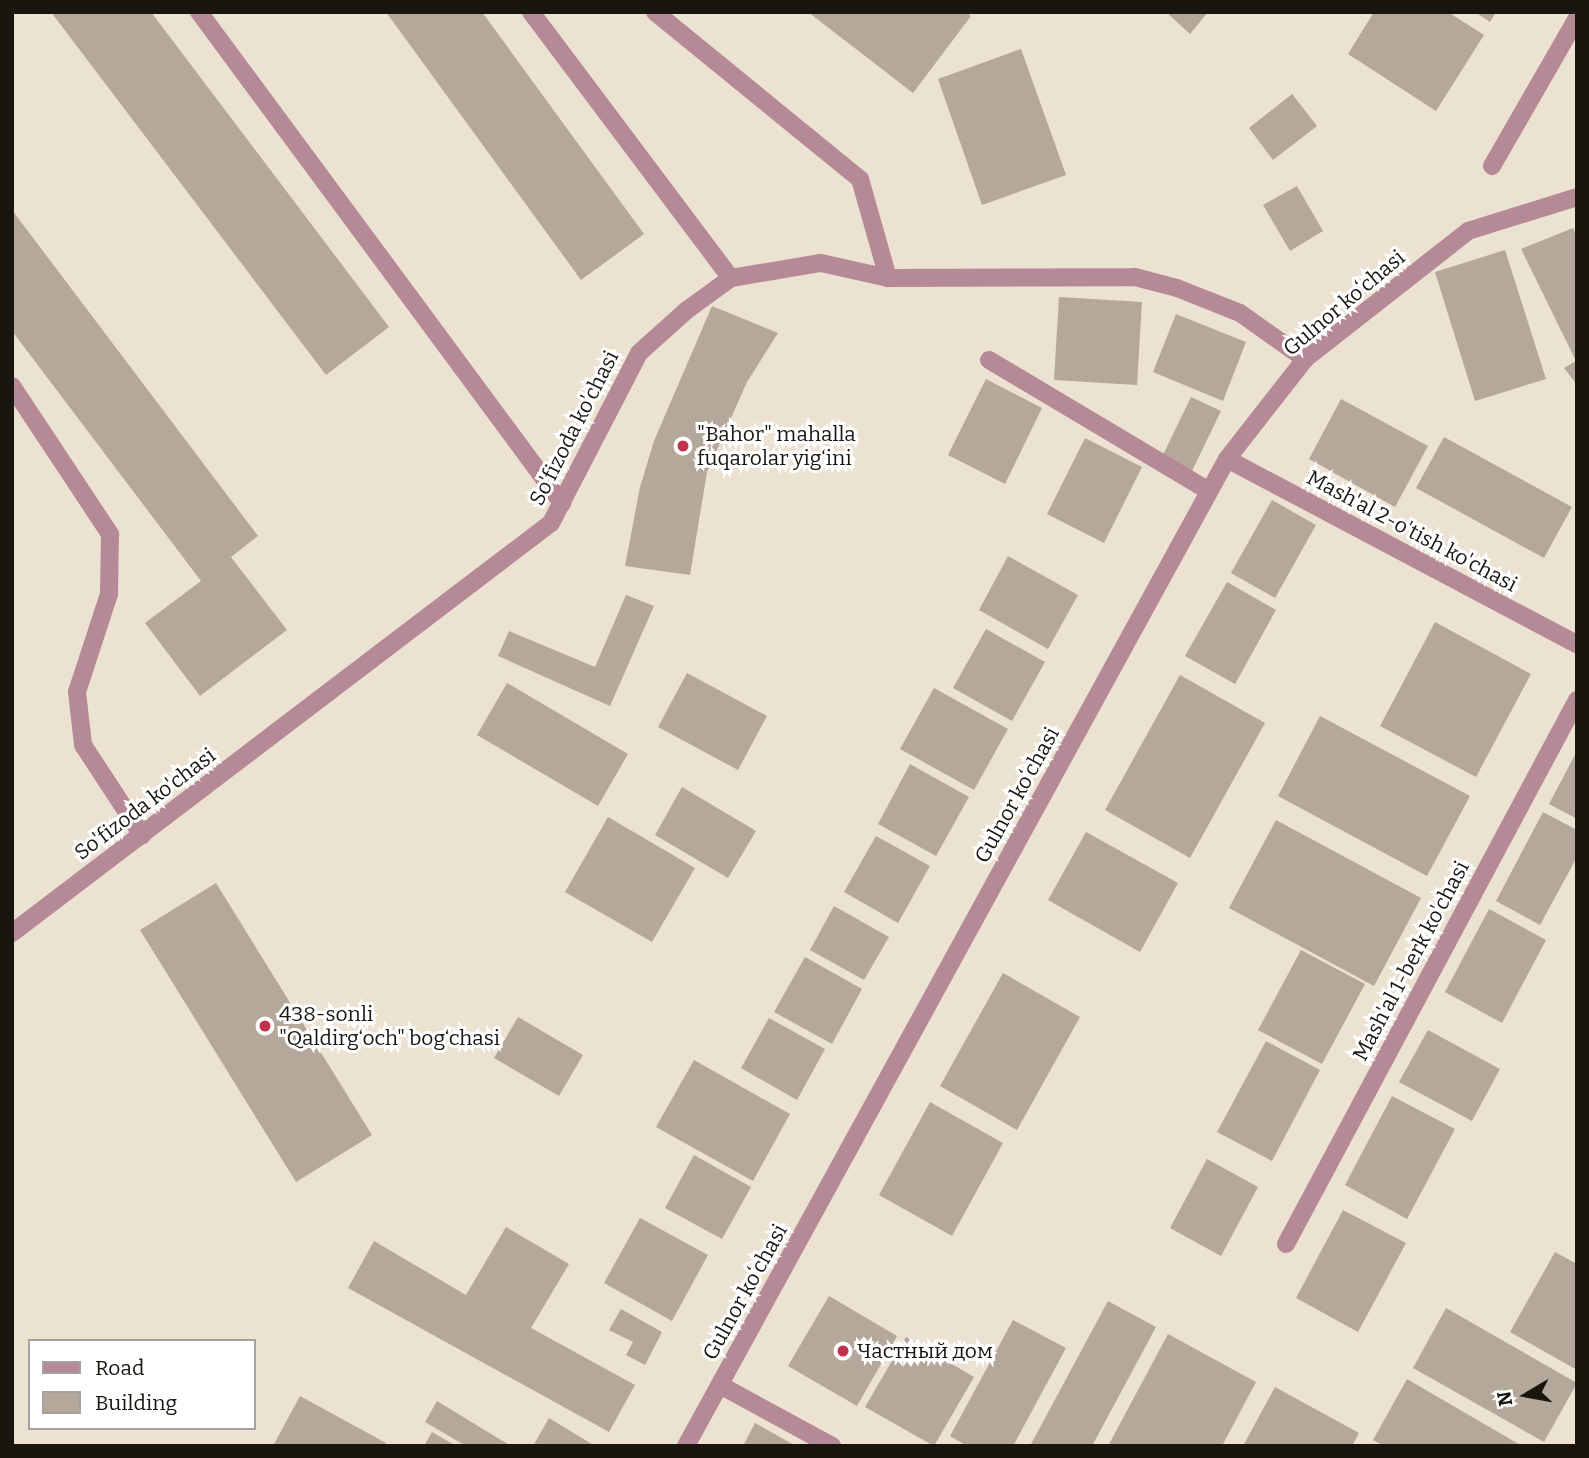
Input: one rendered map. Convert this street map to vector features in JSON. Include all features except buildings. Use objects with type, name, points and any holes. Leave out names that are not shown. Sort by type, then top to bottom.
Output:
[{"type":"street","points":[[199,12],[562,503]]},
{"type":"street","points":[[531,12],[731,278]]},
{"type":"street","points":[[656,12],[860,179],[888,278]]},
{"type":"street","points":[[1492,166],[1577,18]]},
{"type":"street","name":"Gulnor koʻchasi","points":[[686,1446],[1227,459],[1305,359],[1468,231],[1577,197]]},
{"type":"street","name":"So'fizoda ko'chasi","points":[[12,933],[551,523],[639,353],[687,310],[731,278],[821,264],[888,278],[1135,276],[1177,288],[1240,313],[1305,359]]},
{"type":"street","points":[[989,360],[1209,491]]},
{"type":"street","points":[[12,386],[110,534],[109,594],[77,692],[81,732],[83,745],[142,835]]},
{"type":"street","name":"Mash'al 2-o'tish ko'chasi","points":[[1227,459],[1577,644]]},
{"type":"street","name":"Mash'al 1-berk ko'chasi","points":[[1286,1244],[1577,699]]},
{"type":"street","points":[[720,1385],[832,1446]]},
{"type":"place","name":"\"Bahor\" mahalla fuqarolar yig‘ini","points":[[683,446]]},
{"type":"place","name":"438-sonli \"Qaldirg‘och\" bog‘chasi","points":[[265,1026]]},
{"type":"place","name":"Частный дом","points":[[843,1351]]}]
